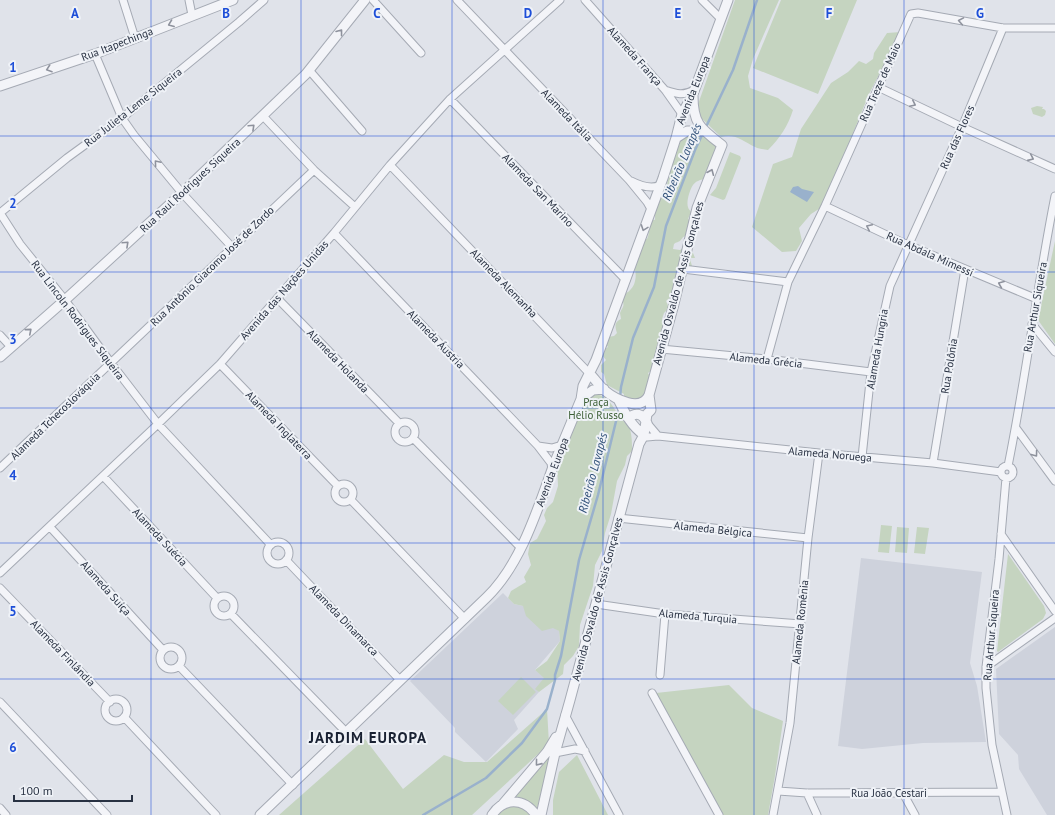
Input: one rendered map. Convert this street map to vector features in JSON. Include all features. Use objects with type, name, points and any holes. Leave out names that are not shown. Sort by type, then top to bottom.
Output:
[{"type":"street","points":[[123,0],[135,38]]},
{"type":"street","points":[[189,0],[192,15]]},
{"type":"street","name":"Rua Itapechinga","points":[[0,86],[95,54],[233,0]]},
{"type":"street","name":"Rua Julieta Leme Siqueira","points":[[0,213],[67,158],[122,118],[240,22],[264,0]]},
{"type":"street","name":"Rua Raul Rodrigues Siqueira","points":[[0,357],[182,193],[263,116],[309,70],[365,0]]},
{"type":"street","points":[[373,0],[422,53]]},
{"type":"street","name":"Alameda Itália","points":[[457,0],[629,180],[651,209]]},
{"type":"street","name":"Avenida das Nações Unidas","points":[[0,573],[220,364],[334,233],[390,165],[450,99],[560,0]]},
{"type":"street","name":"Alameda França","points":[[585,0],[666,90],[682,114]]},
{"type":"street","points":[[702,0],[721,19]]},
{"type":"street","name":"Avenida Europa","points":[[260,815],[495,590],[507,571],[531,526],[581,399],[583,386],[596,360],[660,185],[676,138],[682,114],[693,92],[728,0]]},
{"type":"street","name":"Rua Treze de Maio","points":[[767,359],[788,282],[825,206],[912,14],[918,13],[1003,28],[1055,28]]},
{"type":"street","name":"Rua das Flores","points":[[908,245],[962,127],[1003,28]]},
{"type":"street","points":[[95,54],[122,118],[134,135],[182,193],[232,247]]},
{"type":"street","points":[[309,70],[362,131]]},
{"type":"street","points":[[878,87],[962,127],[1055,168]]},
{"type":"street","points":[[666,90],[683,94],[693,92],[693,109],[697,122],[703,131]]},
{"type":"street","name":"Alameda San Marino","points":[[450,99],[626,280]]},
{"type":"street","points":[[263,116],[314,170],[355,207]]},
{"type":"street","points":[[676,138],[687,131],[703,131]]},
{"type":"street","name":"Avenida Osvaldo de Assis Gonçalves","points":[[541,815],[560,731],[596,604],[641,433],[647,422],[647,414],[651,410],[649,395],[683,269],[696,208],[722,145],[703,131]]},
{"type":"street","name":"Alameda Alemanha","points":[[390,165],[604,389],[621,402],[628,418],[641,433]]},
{"type":"street","name":"Rua Antônio Giacomo José de Zordo","points":[[111,363],[314,170]]},
{"type":"street","name":"Alameda Itália","points":[[629,180],[646,186],[655,187],[660,185]]},
{"type":"street","name":"Rua Arthur Siqueira","points":[[1008,466],[1016,428],[1032,324],[1053,218],[1055,196]]},
{"type":"street","name":"Rua Abdala Mimessi","points":[[825,206],[908,245],[1037,299]]},
{"type":"street","name":"Rua Lincoln Rodrigues Siqueira","points":[[0,213],[20,244],[65,300],[158,424]]},
{"type":"street","name":"Alameda Áustria","points":[[334,233],[538,446],[551,463],[552,470]]},
{"type":"street","name":"Alameda Hungria","points":[[862,457],[872,372],[886,298],[908,245]]},
{"type":"street","points":[[683,269],[788,282]]},
{"type":"street","name":"Rua Polônia","points":[[934,463],[965,269]]},
{"type":"street","name":"Alameda Holanda","points":[[278,298],[399,423],[408,422],[413,426],[415,432],[413,438],[520,547]]},
{"type":"street","points":[[1032,324],[1055,352]]},
{"type":"street","points":[[0,335],[11,347]]},
{"type":"street","name":"Alameda Grécia","points":[[661,349],[767,359],[872,372]]},
{"type":"street","points":[[581,399],[593,390],[604,389],[597,369],[596,360]]},
{"type":"street","name":"Alameda Tchecoslováquia","points":[[0,468],[111,363]]},
{"type":"street","name":"Alameda Inglaterra","points":[[220,364],[338,486],[344,484],[352,488],[353,494],[351,500],[465,619]]},
{"type":"street","name":"Alameda Alemanha","points":[[621,402],[640,404],[645,401],[649,395]]},
{"type":"street","points":[[628,418],[634,414],[643,417],[658,436]]},
{"type":"street","points":[[399,423],[395,433],[398,439],[408,442],[413,438]]},
{"type":"street","points":[[158,424],[271,545]]},
{"type":"street","points":[[1016,428],[1055,481]]},
{"type":"street","name":"Alameda Noruega","points":[[641,433],[647,437],[658,436],[819,453],[934,463],[1001,472]]},
{"type":"street","points":[[538,446],[552,448],[562,445]]},
{"type":"street","name":"Alameda Romênia","points":[[773,815],[790,723],[801,624],[808,538],[819,453]]},
{"type":"street","points":[[1008,466],[1012,468],[1013,472],[1010,478],[1006,478],[1003,477],[1001,472],[1003,468],[1008,466]]},
{"type":"street","name":"Alameda Suécia","points":[[103,476],[217,598]]},
{"type":"street","name":"Rua Arthur Siqueira","points":[[1006,478],[999,560],[986,668],[986,688],[992,745],[1007,815]]},
{"type":"street","points":[[338,486],[335,494],[337,500],[346,503],[351,500]]},
{"type":"street","name":"Alameda Bélgica","points":[[618,518],[808,538]]},
{"type":"street","name":"Alameda Suíça","points":[[50,527],[163,650]]},
{"type":"street","points":[[1001,534],[1055,611]]},
{"type":"street","points":[[278,542],[285,544],[289,550],[286,560],[280,564],[277,564],[271,560],[268,554],[271,545],[278,542]]},
{"type":"street","name":"Alameda Dinamarca","points":[[286,560],[400,680]]},
{"type":"street","name":"Alameda Finlândia","points":[[0,588],[110,702],[116,699],[125,704],[126,710],[124,717],[216,815]]},
{"type":"street","points":[[228,596],[233,601],[235,608],[231,614],[225,617],[216,613],[214,607],[217,598],[228,596]]},
{"type":"street","name":"Alameda Turquia","points":[[596,604],[665,614],[801,624]]},
{"type":"street","points":[[231,614],[347,733]]},
{"type":"street","points":[[660,675],[665,614]]},
{"type":"street","points":[[986,668],[1055,618]]},
{"type":"street","points":[[169,646],[173,646],[179,650],[182,660],[179,666],[168,669],[162,664],[160,657],[163,650],[169,646]]},
{"type":"street","points":[[179,666],[293,784]]},
{"type":"street","points":[[652,693],[719,815]]},
{"type":"street","points":[[0,702],[107,815]]},
{"type":"street","points":[[110,702],[105,711],[108,717],[114,720],[122,719],[124,717]]},
{"type":"street","points":[[565,716],[619,815]]},
{"type":"street","name":"Avenida Osvaldo de Assis Gonçalves","points":[[492,815],[547,752],[560,731]]},
{"type":"street","points":[[555,753],[575,749],[585,751]]},
{"type":"street","name":"Rua João Cestari","points":[[778,791],[807,793],[1001,792]]},
{"type":"street","points":[[807,793],[817,815]]},
{"type":"street","points":[[903,793],[915,815]]},
{"type":"street","points":[[502,804],[518,802],[525,804],[532,809],[536,815]]},
{"type":"street","points":[[0,808],[6,815]]},
{"type":"shaded area","points":[[861,558],[982,572],[970,663],[977,686],[986,742],[923,743],[862,749],[838,746]]},
{"type":"shaded area","points":[[503,593],[514,604],[523,606],[559,631],[560,641],[535,670],[545,678],[536,689],[539,692],[514,720],[518,729],[486,762],[455,732],[455,728],[410,681]]},
{"type":"shaded area","points":[[1055,627],[1055,815],[1047,815],[1019,769],[1018,755],[999,734],[996,669]]},
{"type":"green space","points":[[735,0],[779,0],[753,59],[748,76],[750,88],[778,98],[793,110],[783,132],[768,150],[757,148],[735,137],[721,137],[697,114],[697,107]]},
{"type":"green space","points":[[781,0],[857,0],[818,94],[753,68]]},
{"type":"green space","points":[[901,32],[869,94],[822,207],[811,214],[799,228],[802,241],[796,251],[782,252],[752,227],[773,164],[792,157],[801,129],[831,83],[848,72],[859,61],[866,64],[873,59],[874,53],[887,33]]},
{"type":"green space","points":[[1037,106],[1043,107],[1042,109],[1046,111],[1045,115],[1042,117],[1033,114],[1031,108]]},
{"type":"green space","points":[[694,126],[717,146],[704,179],[694,184],[690,192],[688,208],[691,212],[688,219],[692,222],[688,237],[686,236],[675,243],[673,249],[680,250],[683,248],[693,253],[695,258],[690,259],[692,266],[690,271],[683,275],[674,294],[666,301],[669,308],[664,313],[662,319],[666,323],[666,327],[662,329],[652,370],[648,373],[650,377],[646,401],[624,398],[624,394],[607,385],[604,374],[601,372],[601,365],[606,360],[602,355],[603,350],[608,347],[605,343],[608,337],[614,336],[617,333],[616,325],[621,319],[620,313],[623,308],[622,298],[633,287],[636,276],[634,268],[645,239],[648,237],[651,219],[655,220],[655,210],[666,188],[669,177],[669,167],[675,149],[687,127]]},
{"type":"green space","points":[[730,152],[740,156],[741,158],[725,199],[723,200],[710,195],[716,188]]},
{"type":"green space","points":[[1055,241],[1055,344],[1038,320]]},
{"type":"green space","name":"Praça Hélio Russo","points":[[593,394],[603,396],[612,405],[621,419],[628,425],[631,434],[632,451],[627,456],[625,465],[617,481],[602,551],[595,565],[593,586],[580,625],[579,646],[573,656],[564,665],[563,674],[539,692],[535,689],[544,678],[535,670],[547,661],[560,641],[559,631],[553,628],[542,631],[526,616],[523,606],[514,604],[508,598],[511,591],[526,582],[524,577],[531,565],[528,554],[530,543],[537,539],[546,521],[544,515],[547,508],[553,502],[558,486],[557,464],[561,452],[570,443],[568,435],[587,398]]},
{"type":"green space","points":[[881,525],[892,526],[889,553],[878,552]]},
{"type":"green space","points":[[897,527],[909,528],[907,553],[895,552]]},
{"type":"green space","points":[[917,527],[929,528],[925,554],[914,553]]},
{"type":"green space","points":[[1008,554],[1044,606],[1046,613],[1043,619],[998,652],[997,651]]},
{"type":"green space","points":[[521,677],[536,692],[513,715],[498,701]]},
{"type":"green space","points":[[729,685],[752,708],[783,721],[768,815],[722,815],[656,693]]},
{"type":"green space","points":[[547,709],[549,744],[472,815],[279,815],[365,739],[403,789],[444,755],[464,762],[487,762]]},
{"type":"green space","points":[[553,747],[537,808],[526,801],[513,798]]},
{"type":"green space","points":[[577,755],[608,815],[553,815],[553,800],[559,772]]},
{"type":"green space","points":[[512,806],[525,808],[532,815],[498,815],[506,808]]},
{"type":"water","points":[[798,186],[802,189],[814,192],[807,202],[790,192],[793,187]]},
{"type":"waterway","name":"Ribeirão Lavapés","points":[[705,129],[733,70],[757,0]]},
{"type":"waterway","name":"Ribeirão Lavapés","points":[[620,398],[621,387],[633,338],[654,287],[666,226],[703,133]]},
{"type":"waterway","name":"Ribeirão Lavapés","points":[[423,815],[486,778],[522,743],[547,709],[561,656],[579,560],[598,495],[619,409]]},
{"type":"district","name":"JARDIM EUROPA","points":[[368,738]]}]
